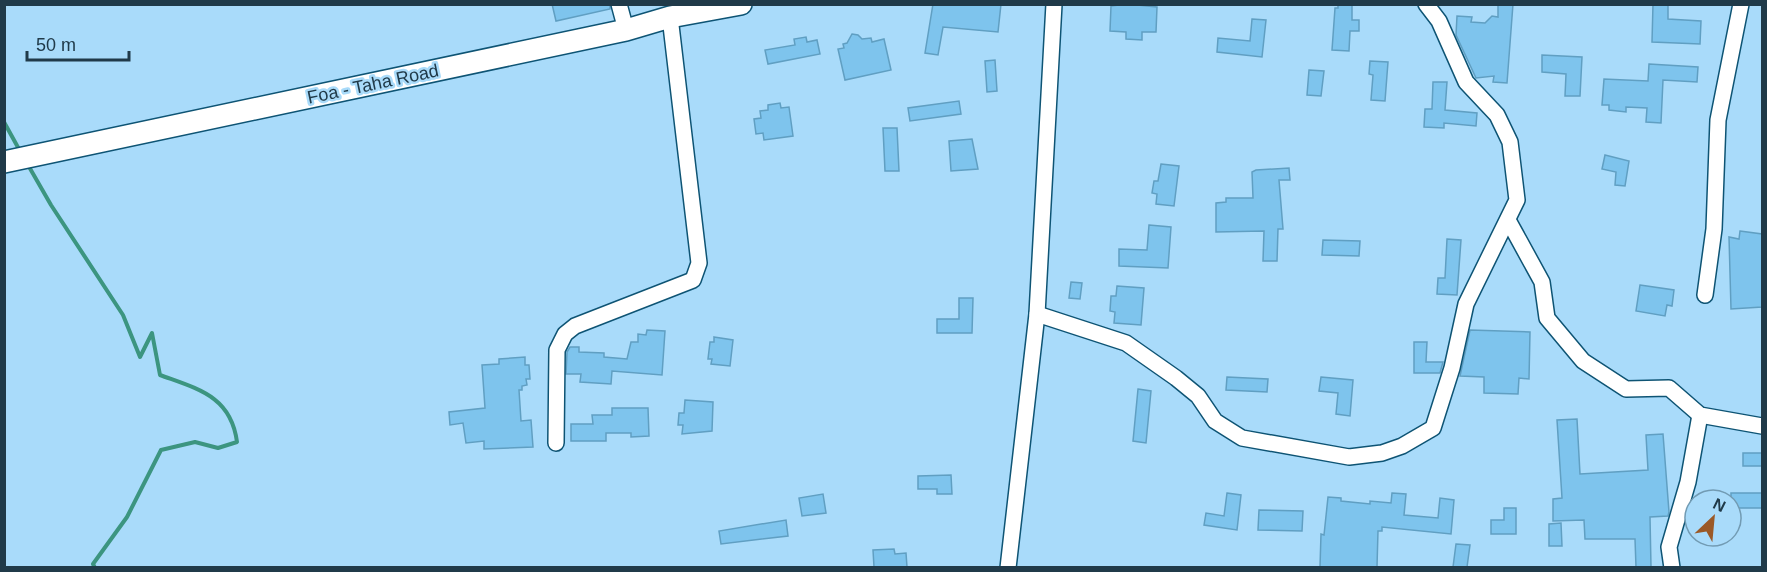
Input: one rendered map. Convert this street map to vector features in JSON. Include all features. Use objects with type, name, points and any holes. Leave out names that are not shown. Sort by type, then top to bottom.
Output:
[{"type":"street","points":[[619,4],[626,30]]},
{"type":"street","name":"Foa - Taha Road","points":[[9,161],[43,156],[626,30],[670,17],[741,4]]},
{"type":"street","points":[[1008,567],[1037,314],[1054,4]]},
{"type":"street","points":[[1037,314],[1126,344],[1176,378],[1198,396],[1215,421],[1242,438],[1349,457],[1382,453],[1402,446],[1433,428],[1452,368],[1466,304],[1517,200],[1510,142],[1497,115],[1466,82],[1439,21],[1426,4]]},
{"type":"street","points":[[1706,295],[1714,229],[1718,120],[1741,4]]},
{"type":"street","points":[[556,443],[557,350],[565,333],[575,326],[693,280],[699,263],[670,17]]},
{"type":"street","points":[[1508,220],[1542,282],[1547,318],[1582,361],[1626,388],[1669,388],[1700,415],[1762,426]]},
{"type":"street","points":[[1672,567],[1669,547],[1688,482],[1700,415]]},
{"type":"building","points":[[552,4],[610,4],[610,9],[556,21]]},
{"type":"building","points":[[933,4],[1001,4],[998,32],[943,27],[938,55],[925,53]]},
{"type":"building","points":[[1127,4],[1157,7],[1156,32],[1142,32],[1142,40],[1126,39],[1126,32],[1110,31],[1111,6]]},
{"type":"building","points":[[1338,4],[1352,4],[1352,20],[1359,20],[1359,31],[1350,31],[1349,51],[1332,50],[1335,8],[1338,8]]},
{"type":"building","points":[[1498,4],[1513,4],[1507,83],[1493,82],[1494,76],[1476,78],[1456,35],[1457,16],[1472,17],[1471,22],[1485,23],[1492,16],[1498,17]]},
{"type":"building","points":[[1653,4],[1668,4],[1668,19],[1701,21],[1700,44],[1652,42]]},
{"type":"building","points":[[1252,19],[1266,20],[1262,57],[1217,52],[1218,38],[1250,41]]},
{"type":"building","points":[[852,34],[862,39],[871,38],[872,42],[884,39],[891,70],[845,80],[838,49],[844,48],[843,44],[847,43]]},
{"type":"building","points":[[806,37],[807,42],[817,40],[820,54],[768,64],[765,50],[795,45],[794,39]]},
{"type":"building","points":[[1542,55],[1582,57],[1580,96],[1565,96],[1566,74],[1542,72]]},
{"type":"building","points":[[995,60],[997,91],[987,92],[985,61]]},
{"type":"building","points":[[1370,61],[1388,62],[1385,101],[1371,100],[1373,75],[1369,74]]},
{"type":"building","points":[[1649,64],[1698,67],[1697,82],[1663,80],[1661,123],[1646,122],[1647,108],[1626,107],[1626,112],[1609,110],[1609,105],[1602,105],[1604,79],[1648,81]]},
{"type":"building","points":[[1309,70],[1324,71],[1321,96],[1307,95]]},
{"type":"building","points":[[1433,82],[1447,82],[1445,110],[1477,113],[1476,126],[1444,123],[1444,128],[1424,127],[1425,109],[1432,109]]},
{"type":"building","points":[[959,101],[961,114],[910,121],[908,108]]},
{"type":"building","points":[[780,103],[781,108],[789,107],[793,136],[764,140],[763,133],[756,134],[754,119],[761,118],[760,111],[768,110],[768,105]]},
{"type":"building","points":[[883,128],[897,128],[899,171],[885,171]]},
{"type":"building","points":[[972,139],[978,169],[951,171],[949,141]]},
{"type":"building","points":[[1605,155],[1629,161],[1625,186],[1615,185],[1616,172],[1602,169]]},
{"type":"building","points":[[1161,164],[1179,166],[1174,206],[1156,204],[1157,194],[1152,193],[1154,181],[1158,181]]},
{"type":"building","points":[[1289,168],[1290,180],[1279,180],[1283,229],[1278,229],[1277,261],[1263,261],[1264,231],[1216,232],[1216,203],[1226,202],[1226,198],[1253,198],[1252,172],[1256,170]]},
{"type":"building","points":[[1149,225],[1171,227],[1168,268],[1119,266],[1119,249],[1147,250]]},
{"type":"building","points":[[1740,231],[1762,234],[1762,307],[1731,309],[1729,237],[1739,239]]},
{"type":"building","points":[[1447,239],[1461,240],[1457,295],[1437,294],[1438,278],[1445,278]]},
{"type":"building","points":[[1323,240],[1360,241],[1359,256],[1322,255]]},
{"type":"building","points":[[1071,282],[1082,283],[1080,299],[1069,298]]},
{"type":"building","points":[[1640,285],[1674,290],[1672,306],[1667,305],[1665,316],[1636,311]]},
{"type":"building","points":[[1117,286],[1144,288],[1141,325],[1114,323],[1115,312],[1110,311],[1111,296],[1116,296]]},
{"type":"building","points":[[959,298],[973,298],[972,333],[937,333],[937,319],[959,319]]},
{"type":"building","points":[[647,330],[665,331],[662,375],[612,371],[611,384],[580,382],[581,374],[566,374],[567,352],[570,347],[579,347],[579,352],[604,353],[604,357],[627,359],[631,342],[638,342],[638,334],[646,335]]},
{"type":"building","points":[[1470,330],[1530,332],[1529,379],[1519,378],[1518,394],[1484,393],[1484,377],[1460,376]]},
{"type":"building","points":[[714,337],[733,340],[730,366],[711,364],[712,359],[708,359],[710,342],[714,342]]},
{"type":"building","points":[[1414,342],[1427,342],[1426,362],[1443,362],[1440,373],[1414,373]]},
{"type":"building","points":[[525,357],[525,365],[529,365],[530,379],[526,379],[527,385],[522,386],[522,390],[519,390],[521,421],[531,420],[533,447],[484,449],[484,441],[466,443],[463,423],[450,425],[449,412],[485,408],[482,365],[499,364],[499,359]]},
{"type":"building","points":[[1227,377],[1268,379],[1267,392],[1226,390]]},
{"type":"building","points":[[1321,377],[1353,380],[1350,416],[1336,414],[1338,393],[1319,391]]},
{"type":"building","points":[[1138,389],[1151,391],[1146,443],[1133,441]]},
{"type":"building","points":[[685,400],[713,402],[712,431],[682,434],[683,425],[678,425],[679,413],[684,413]]},
{"type":"building","points":[[612,408],[648,408],[649,436],[631,437],[631,433],[606,433],[606,441],[571,441],[571,424],[593,424],[592,415],[612,415]]},
{"type":"building","points":[[1577,419],[1580,474],[1648,470],[1646,435],[1663,434],[1669,512],[1668,516],[1650,517],[1651,567],[1636,567],[1635,539],[1585,539],[1584,520],[1553,521],[1553,499],[1562,498],[1557,420]]},
{"type":"building","points":[[1743,453],[1762,453],[1762,466],[1743,466]]},
{"type":"building","points":[[951,475],[952,494],[937,494],[937,489],[918,489],[918,476]]},
{"type":"building","points":[[1227,493],[1241,495],[1237,530],[1204,525],[1206,513],[1224,516]]},
{"type":"building","points":[[1392,493],[1406,494],[1404,515],[1438,518],[1440,498],[1454,500],[1451,534],[1382,527],[1382,531],[1378,531],[1377,567],[1320,567],[1321,534],[1324,535],[1328,497],[1341,498],[1341,501],[1370,504],[1370,501],[1391,503]]},
{"type":"building","points":[[1743,493],[1762,493],[1762,508],[1743,508]]},
{"type":"building","points":[[823,494],[826,513],[802,516],[799,498]]},
{"type":"building","points":[[1504,508],[1516,508],[1516,534],[1491,534],[1491,520],[1504,520]]},
{"type":"building","points":[[1259,510],[1303,511],[1302,531],[1258,530]]},
{"type":"building","points":[[786,520],[788,536],[721,544],[719,531]]},
{"type":"building","points":[[1561,523],[1562,546],[1549,546],[1549,524]]},
{"type":"building","points":[[1456,544],[1470,545],[1467,567],[1453,567]]},
{"type":"building","points":[[894,549],[895,554],[906,553],[907,567],[874,567],[873,550]]},
{"type":"waterway","points":[[4,122],[20,151]]},
{"type":"waterway","points":[[28,165],[51,205],[123,315],[140,357],[152,333],[160,375],[199,390],[220,404],[234,426],[237,442],[218,448],[195,442],[161,450],[127,517],[93,564],[95,568]]}]
